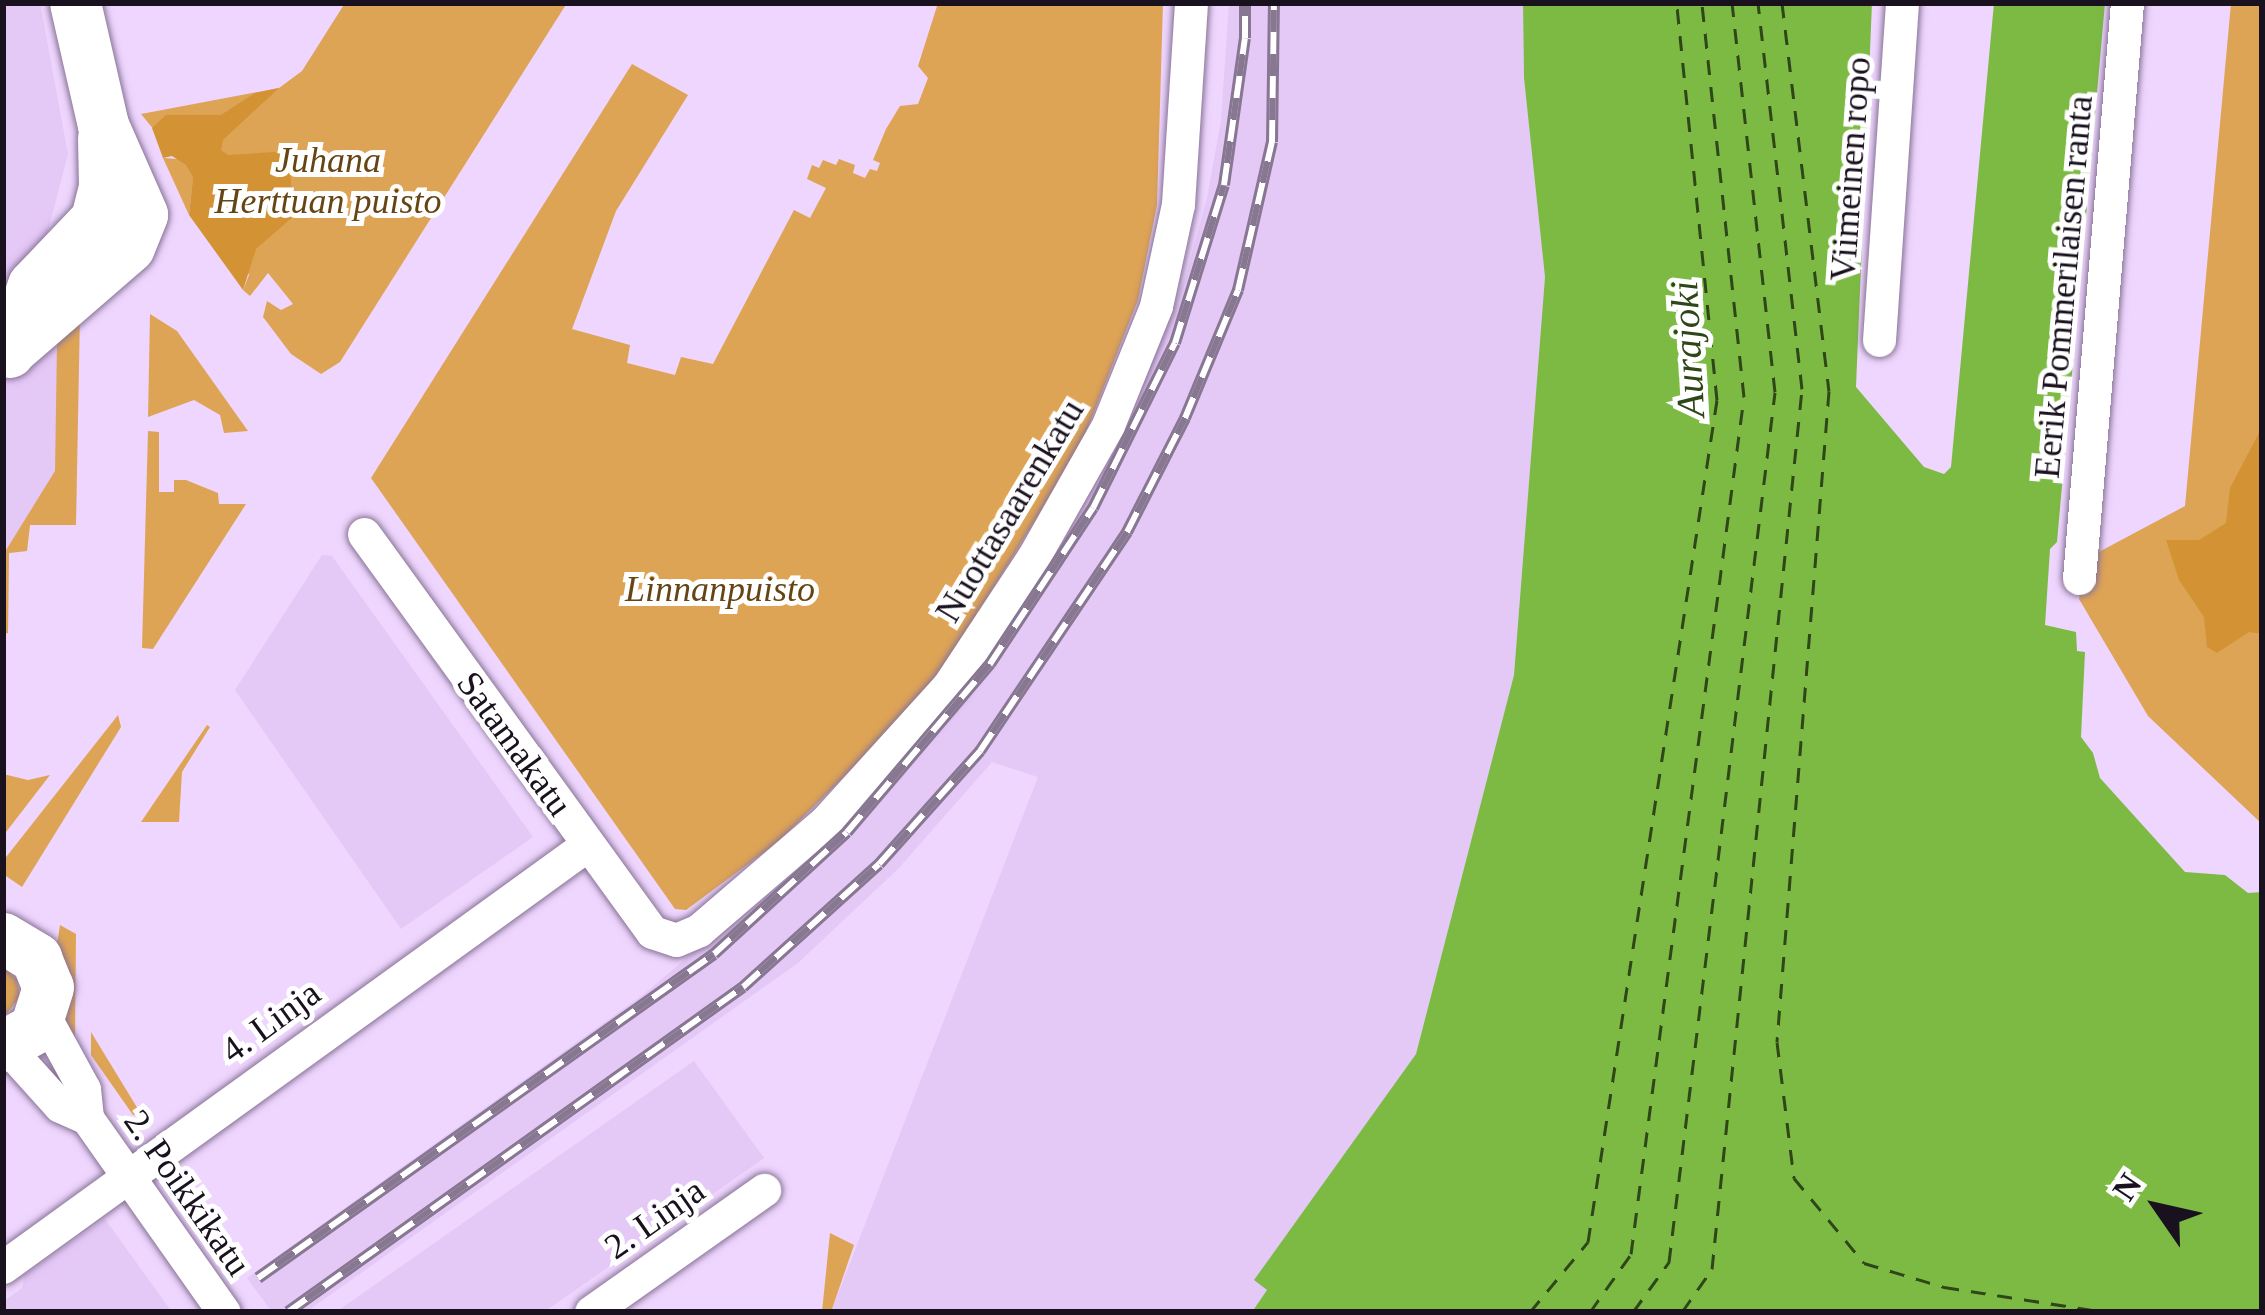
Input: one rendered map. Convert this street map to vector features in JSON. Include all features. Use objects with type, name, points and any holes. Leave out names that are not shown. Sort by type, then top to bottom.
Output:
[{"type":"main road","points":[[6,361],[129,247],[142,214],[104,125],[75,3]]},
{"type":"main road","points":[[6,361],[33,285],[96,219],[104,186],[104,125]]},
{"type":"main road","points":[[3,938],[22,946],[44,973],[17,1035]]},
{"type":"street","name":"Nuottasaarenkatu","points":[[676,940],[707,924],[824,823],[911,730],[992,623],[1086,465],[1132,374],[1166,261],[1178,204],[1191,3]]},
{"type":"street","name":"Viimeinen ropo","points":[[1879,340],[1902,3]]},
{"type":"street","name":"Eerik Pommerilaisen ranta","points":[[2079,578],[2127,3]]},
{"type":"street","name":"Satamakatu","points":[[364,534],[652,932],[676,940]]},
{"type":"street","name":"4. Linja","points":[[3,1267],[587,844]]},
{"type":"street","name":"2. Poikkikatu","points":[[17,1035],[60,1106],[87,1118]]},
{"type":"street","name":"2. Poikkikatu","points":[[17,1035],[84,1089],[87,1118],[224,1312]]},
{"type":"street","name":"2. Linja","points":[[591,1312],[764,1190]]},
{"type":"shaded area","points":[[3,3],[40,3],[68,154],[44,246],[78,312],[76,525],[30,525],[27,551],[9,553],[8,633],[3,634]]},
{"type":"shaded area","points":[[1229,3],[1523,3],[1524,78],[1545,277],[1514,675],[1416,1054],[1254,1280],[1267,1290],[1252,1312],[831,1312],[1038,777],[992,762],[898,869],[798,963],[306,1312],[272,1312],[247,1278],[644,994],[771,886],[1146,374],[1186,275],[1207,198],[1221,121]]},
{"type":"shaded area","points":[[279,88],[223,140],[221,150],[228,155],[275,152],[289,160],[294,216],[256,249],[243,290],[189,215],[193,177],[172,156],[163,158],[152,128],[166,115],[221,115],[255,93]]},
{"type":"shaded area","points":[[2262,427],[2262,634],[2249,632],[2217,653],[2207,647],[2204,617],[2179,580],[2166,540],[2199,540],[2226,523],[2230,488]]},
{"type":"shaded area","points":[[322,555],[332,556],[533,837],[401,929],[235,690]]},
{"type":"shaded area","points":[[694,1061],[764,1158],[544,1312],[336,1312]]},
{"type":"shaded area","points":[[105,1219],[172,1312],[3,1312],[3,1302],[22,1288],[25,1275]]},
{"type":"green space","name":"Juhana Herttuan puisto","points":[[345,3],[567,3],[340,362],[321,374],[291,354],[263,317],[267,301],[281,310],[293,304],[268,273],[250,296],[243,290],[249,275],[193,179],[189,215],[163,158],[178,159],[141,114],[279,88],[302,71]]},
{"type":"green space","name":"Linnanpuisto","points":[[938,3],[1163,3],[1157,205],[1138,300],[1079,450],[950,657],[905,716],[778,842],[686,910],[675,909],[371,478],[632,64],[688,95],[616,211],[572,329],[630,345],[627,363],[675,375],[681,357],[713,364],[794,210],[810,218],[826,188],[807,179],[812,165],[819,168],[823,160],[836,165],[839,159],[855,165],[853,173],[865,178],[870,169],[877,171],[880,163],[873,160],[886,129],[900,106],[918,104],[928,78],[918,66]]},
{"type":"green space","points":[[2231,3],[2262,3],[2262,824],[2148,716],[2079,599],[2082,561],[2185,506]]},
{"type":"green space","points":[[80,314],[76,525],[30,525],[27,551],[9,553],[8,633],[3,634],[3,555],[55,471],[57,343]]},
{"type":"green space","points":[[150,314],[177,331],[248,431],[224,433],[220,415],[194,400],[148,417]]},
{"type":"green space","points":[[148,431],[159,432],[159,492],[174,492],[174,480],[186,480],[218,493],[219,504],[246,504],[153,649],[142,648]]},
{"type":"green space","points":[[118,715],[121,727],[22,887],[3,874],[3,861]]},
{"type":"green space","points":[[207,725],[182,772],[179,822],[141,822]]},
{"type":"green space","points":[[3,774],[28,780],[50,775],[3,836]]},
{"type":"green space","points":[[60,925],[76,934],[75,1038],[68,1049],[55,957]]},
{"type":"green space","points":[[3,967],[17,979],[20,997],[3,1018]]},
{"type":"green space","points":[[91,1032],[141,1114],[133,1115],[91,1055]]},
{"type":"green space","points":[[830,1233],[854,1245],[831,1312],[822,1312]]},
{"type":"water","name":"Aurajoki","points":[[1523,3],[1872,3],[1856,387],[1924,467],[1944,474],[1951,467],[1994,3],[2105,3],[2057,542],[2050,549],[2045,625],[2076,632],[2077,651],[2085,652],[2081,737],[2093,753],[2100,778],[2185,872],[2225,875],[2248,893],[2262,892],[2262,1312],[1252,1312],[1267,1290],[1254,1280],[1416,1054],[1514,675],[1545,277],[1524,78]]},
{"type":"ferry route","points":[[1530,1312],[1588,1242],[1717,400],[1677,3]]},
{"type":"ferry route","points":[[1590,1312],[1631,1254],[1744,397],[1702,3]]},
{"type":"ferry route","points":[[1633,1312],[1669,1262],[1775,392],[1732,3]]},
{"type":"ferry route","points":[[1682,1312],[1712,1269],[1802,389],[1758,3]]},
{"type":"ferry route","points":[[1782,3],[1829,391],[1777,1042],[1794,1178],[1864,1263],[1944,1287],[2105,1312]]},
{"type":"railway","points":[[258,1278],[714,954],[847,832],[990,664],[1093,508],[1175,343],[1224,185],[1245,38],[1245,3]]},
{"type":"railway","points":[[288,1312],[743,987],[879,864],[980,751],[1127,532],[1185,418],[1238,290],[1272,142],[1274,3]]}]
